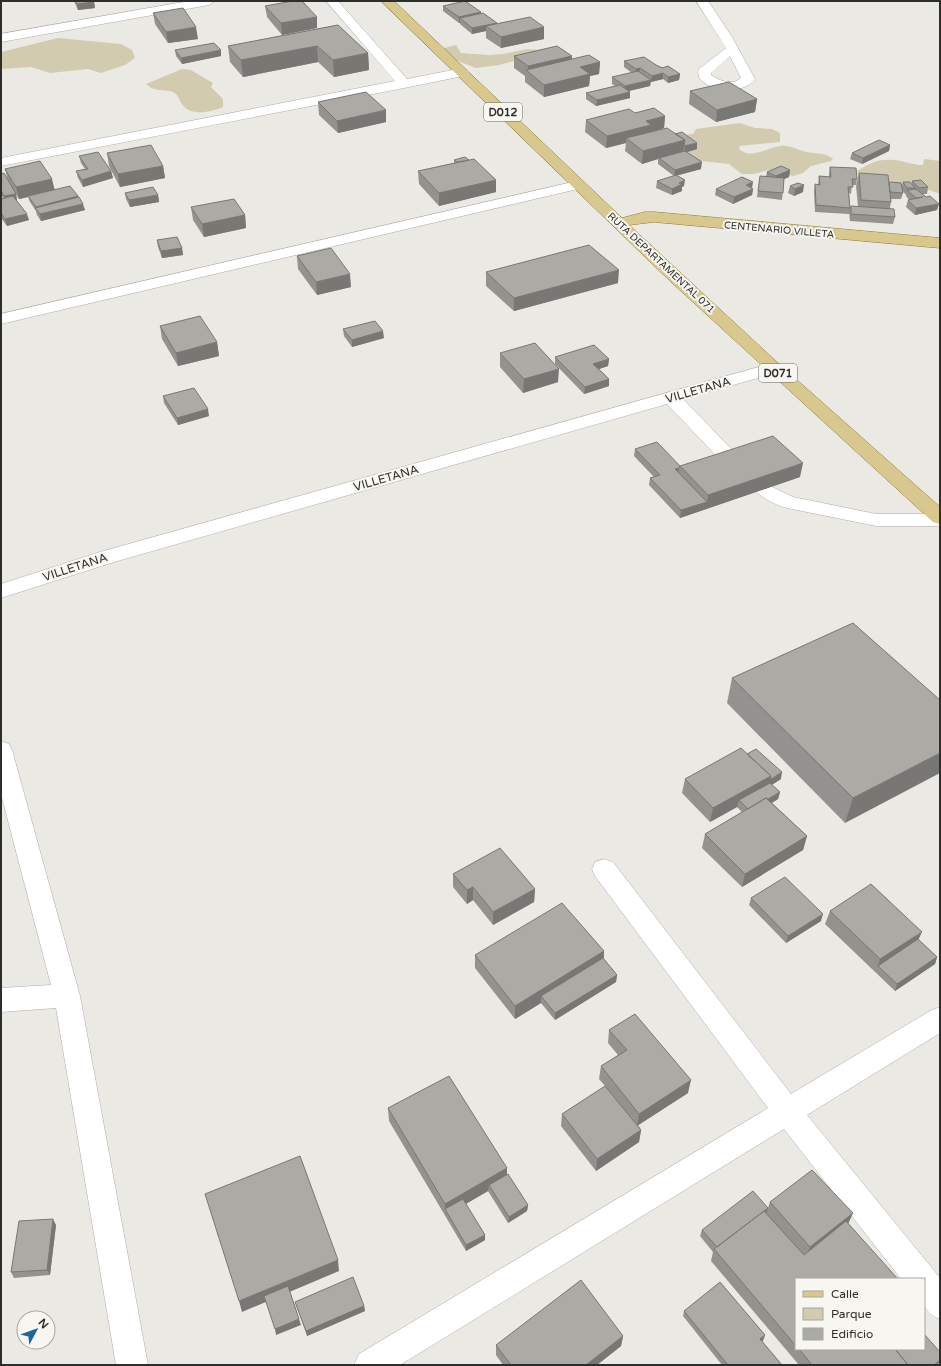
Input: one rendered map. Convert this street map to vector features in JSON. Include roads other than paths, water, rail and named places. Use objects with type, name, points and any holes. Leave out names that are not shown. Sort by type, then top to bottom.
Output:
[{"type":"main road","name":"RUTA DEPARTAMENTAL 071","points":[[387,1],[463,72],[577,185],[773,368],[910,489],[940,519]]},
{"type":"main road","name":"CENTENARIO VILLETA","points":[[619,223],[645,217],[940,243]]},
{"type":"street","points":[[1,38],[209,1]]},
{"type":"street","points":[[332,1],[404,84]]},
{"type":"street","points":[[702,1],[732,49]]},
{"type":"street","points":[[1,162],[463,72]]},
{"type":"street","points":[[1,319],[577,185]]},
{"type":"street","name":"VILLETANA","points":[[1,591],[114,555],[773,368]]},
{"type":"street","points":[[671,397],[733,462]]},
{"type":"street","points":[[764,489],[786,502],[876,520],[940,519]]},
{"type":"street","points":[[1,750],[66,996],[132,1365]]},
{"type":"street","points":[[604,869],[788,1113],[920,1278]]},
{"type":"street","points":[[1,1000],[66,996]]},
{"type":"street","points":[[370,1365],[788,1113],[940,1019]]},
{"type":"street","points":[[925,1284],[940,1303]]}]
